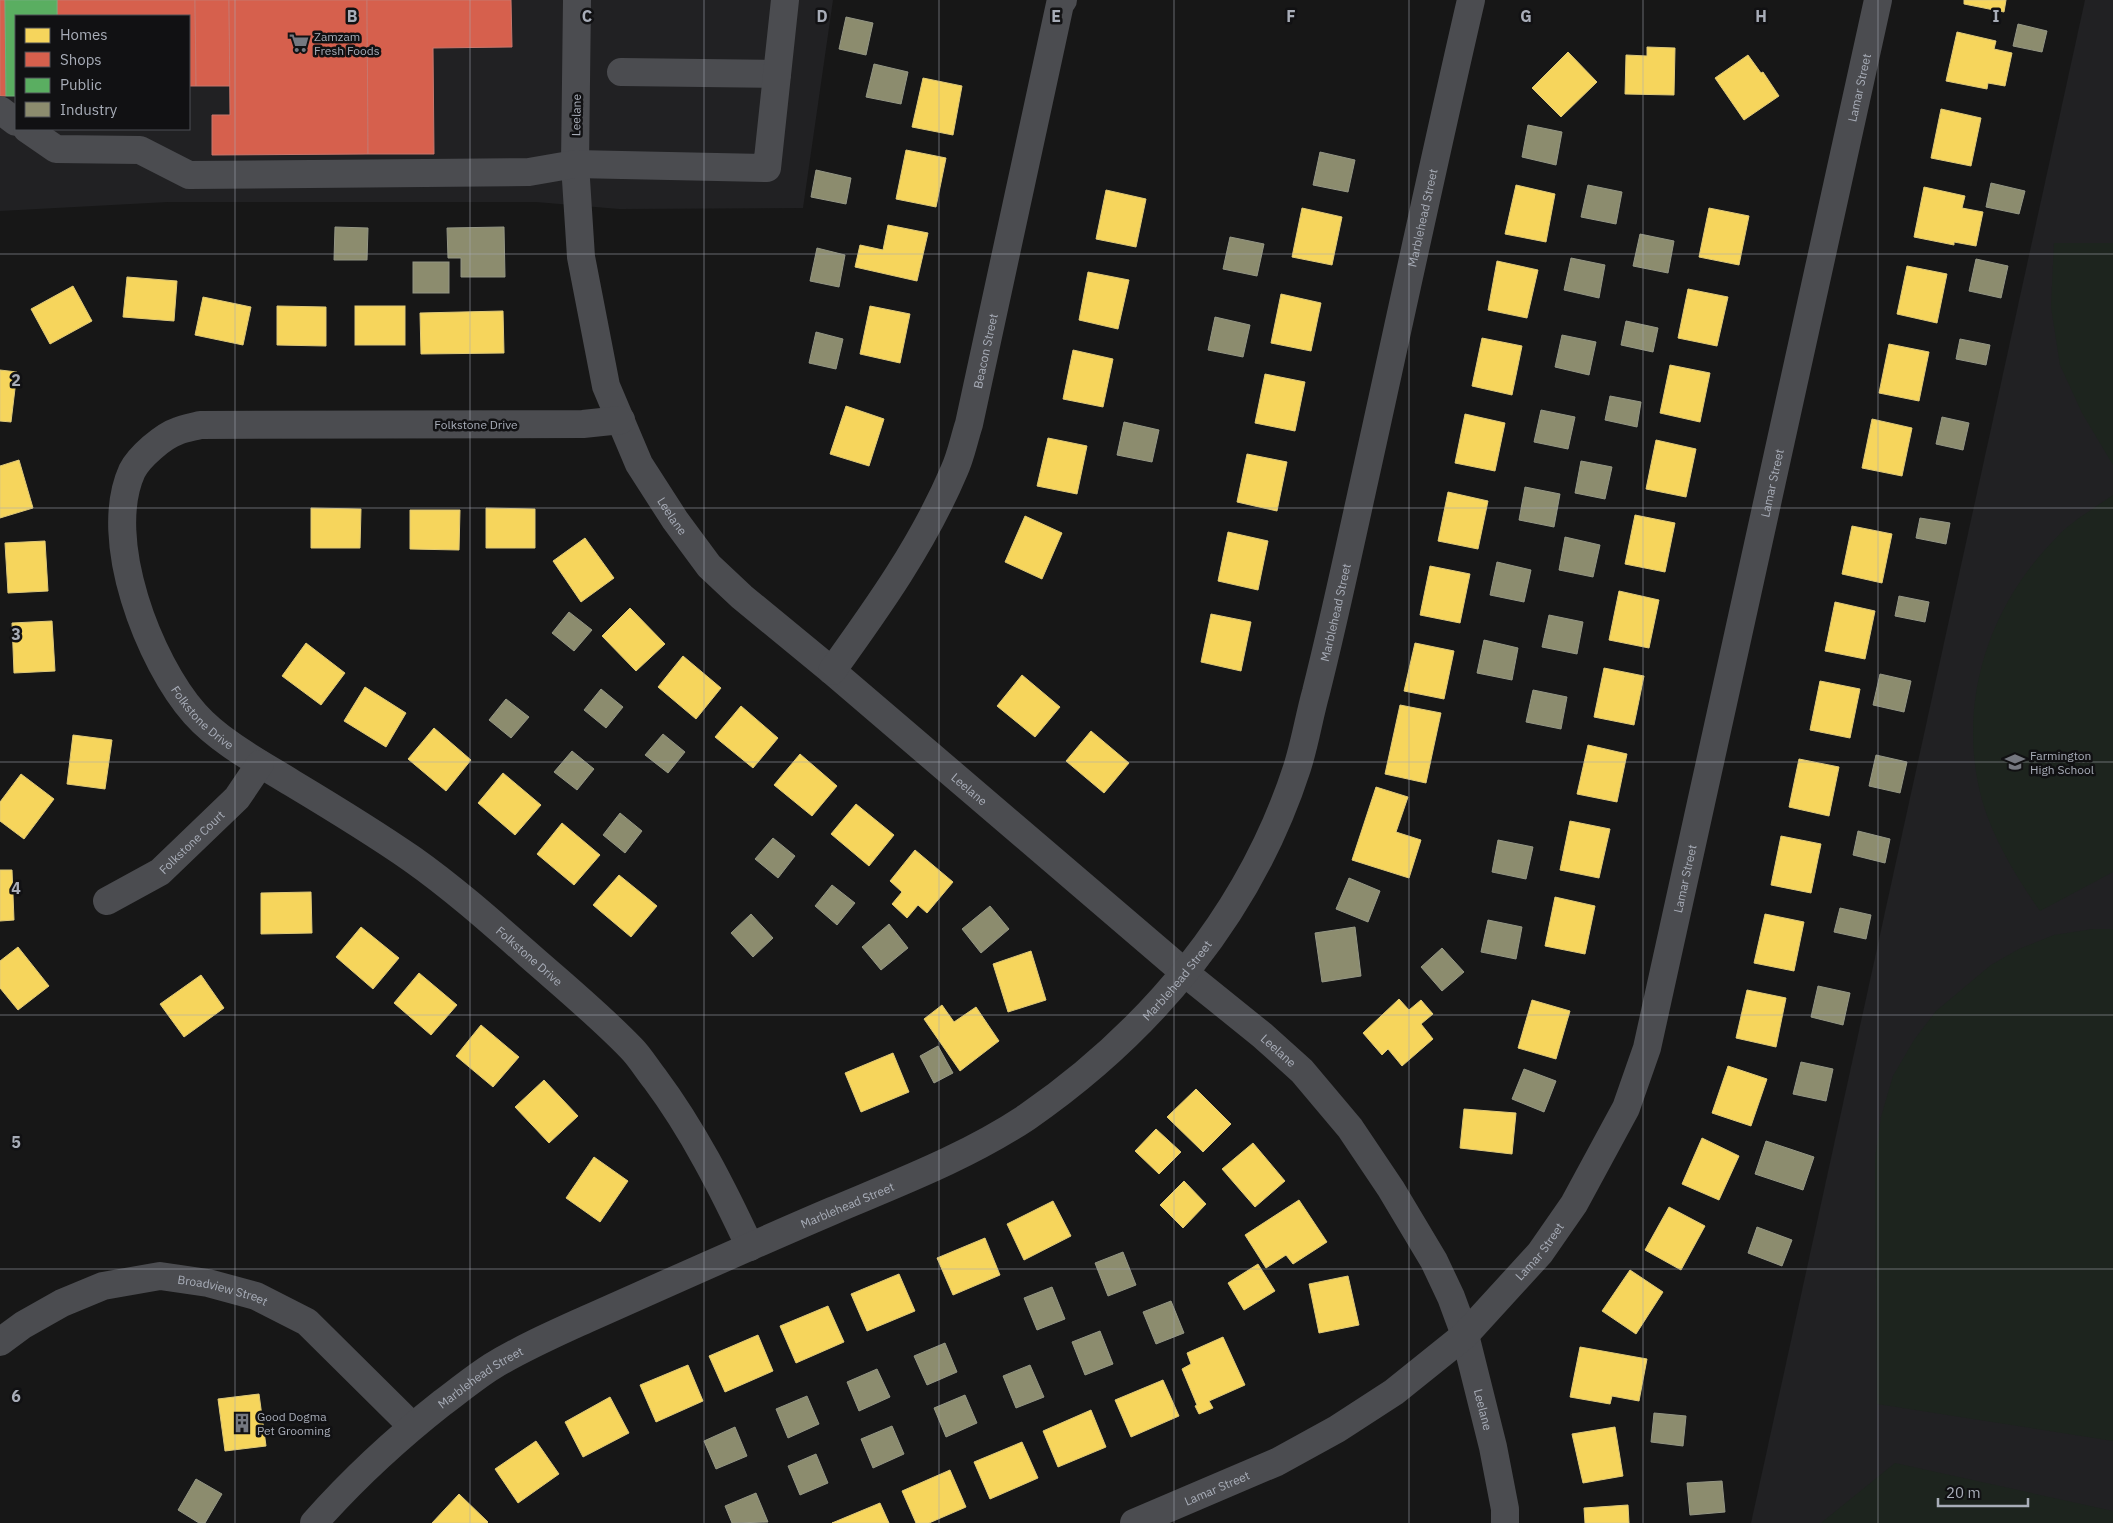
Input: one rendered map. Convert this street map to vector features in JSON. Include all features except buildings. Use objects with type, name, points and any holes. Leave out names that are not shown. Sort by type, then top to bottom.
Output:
[{"type":"street","name":"Leelane","points":[[577,0],[575,164],[581,257],[606,386],[640,464],[674,520],[709,566],[742,597],[832,671],[1185,973],[1262,1035],[1302,1071],[1350,1128],[1391,1189],[1434,1261],[1451,1297],[1465,1335],[1494,1447],[1506,1523]]},
{"type":"street","points":[[28,130],[56,149],[140,150],[189,175],[529,172],[575,164],[767,168],[785,0]]},
{"type":"street","name":"Beacon Street","points":[[832,671],[882,602],[922,538],[955,470],[969,424],[1060,4],[1063,0]]},
{"type":"street","name":"Marblehead Street","points":[[314,1523],[348,1485],[412,1426],[490,1368],[532,1344],[920,1173],[976,1146],[1024,1118],[1110,1053],[1148,1016],[1185,973],[1229,912],[1247,882],[1269,838],[1297,766],[1328,644],[1471,0]]},
{"type":"street","name":"Lamar Street","points":[[1134,1523],[1277,1462],[1336,1429],[1394,1392],[1465,1335],[1540,1253],[1574,1204],[1626,1108],[1647,1048],[1878,0]]},
{"type":"street","points":[[621,72],[777,74]]},
{"type":"street","points":[[0,110],[15,121]]},
{"type":"street","name":"Folkstone Drive","points":[[620,420],[583,424],[200,425],[176,431],[147,452],[133,471],[124,501],[123,540],[129,577],[137,608],[148,637],[163,668],[197,716],[220,736],[260,764],[413,860],[494,924],[633,1049],[675,1105],[750,1247]]},
{"type":"street","name":"Folkstone Court","points":[[106,901],[160,872],[237,798],[260,764]]},
{"type":"street","name":"Broadview Street","points":[[0,1342],[23,1325],[62,1303],[103,1286],[160,1276],[208,1283],[256,1296],[307,1322],[412,1426]]},
{"type":"shaded area","points":[[0,0],[833,0],[803,208],[619,209],[536,202],[168,202],[0,211]]},
{"type":"shaded area","name":"Farmington High School","points":[[2085,0],[2113,0],[2113,1523],[1751,1523]]},
{"type":"shaded area","points":[[2054,243],[2113,243],[2113,465],[2082,413],[2060,365],[2051,307]]},
{"type":"shaded area","points":[[2113,495],[2113,872],[2040,911],[2006,858],[1992,829],[1982,800],[1975,764],[1973,728],[1976,692],[1984,658],[1996,625],[2013,593],[2034,563],[2064,530]]},
{"type":"shaded area","points":[[2093,929],[2113,929],[2113,1441],[1877,1404],[1875,1159],[1881,1117],[1893,1076],[1914,1040],[1936,1011],[1991,965],[2019,949],[2054,935]]},
{"type":"shaded area","points":[[1895,1463],[2113,1511],[2113,1523],[1821,1523]]},
{"type":"place","name":"Zamzam Fresh Foods","points":[[299,43]]},
{"type":"place","name":"Farmington High School","points":[[2015,762]]},
{"type":"place","name":"Good Dogma Pet Grooming","points":[[242,1423]]}]
